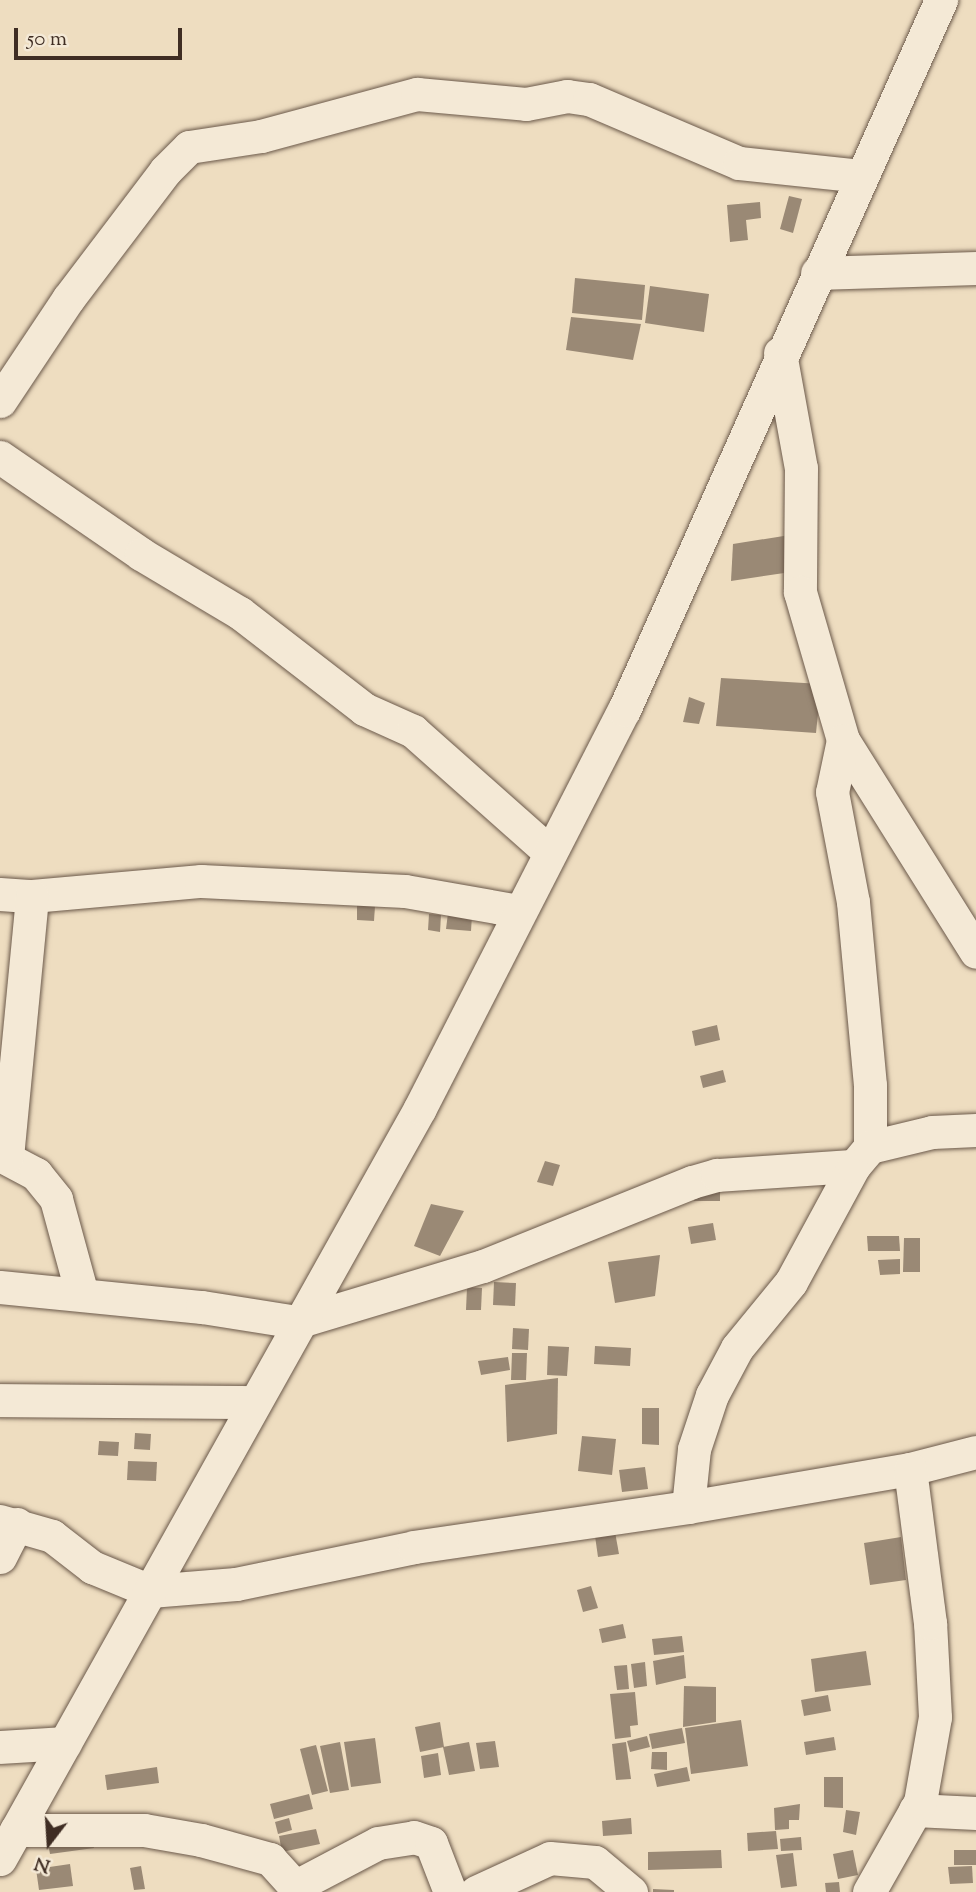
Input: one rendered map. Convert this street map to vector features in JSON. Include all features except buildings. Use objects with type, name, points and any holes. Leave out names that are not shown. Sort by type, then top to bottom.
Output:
[{"type":"street","points":[[0,1859],[297,1322],[420,1108],[548,851],[624,710],[780,353],[941,0]]},
{"type":"street","points":[[0,401],[68,299],[164,172],[189,147],[261,136],[417,94],[526,104],[567,96],[589,99],[739,163],[860,176]]},
{"type":"street","points":[[817,273],[976,268]]},
{"type":"street","points":[[780,353],[801,468],[800,592],[843,740],[976,953]]},
{"type":"street","points":[[0,457],[141,554],[240,613],[364,709],[413,731],[548,851]]},
{"type":"street","points":[[688,1507],[694,1449],[712,1395],[737,1348],[791,1282],[862,1156],[870,1085],[853,902],[832,792],[843,740]]},
{"type":"street","points":[[0,894],[33,896],[201,881],[405,891],[518,911]]},
{"type":"street","points":[[33,896],[3,1156],[36,1174],[56,1199],[82,1293]]},
{"type":"street","points":[[0,1287],[82,1293],[297,1322],[483,1266],[692,1182],[717,1175],[862,1156],[932,1132],[976,1130]]},
{"type":"street","points":[[0,1400],[253,1402]]},
{"type":"street","points":[[0,1556],[9,1523],[52,1536],[123,1584],[150,1591],[236,1584],[414,1547],[688,1507],[910,1469],[976,1452]]},
{"type":"street","points":[[869,1892],[915,1810],[934,1717],[930,1623],[910,1469]]},
{"type":"street","points":[[0,1747],[65,1743]]},
{"type":"street","points":[[915,1810],[976,1813]]},
{"type":"street","points":[[16,1830],[144,1830],[201,1840],[270,1859],[299,1889],[378,1843],[414,1837],[431,1843],[450,1892]]},
{"type":"street","points":[[476,1892],[550,1858],[595,1862],[631,1892]]}]
